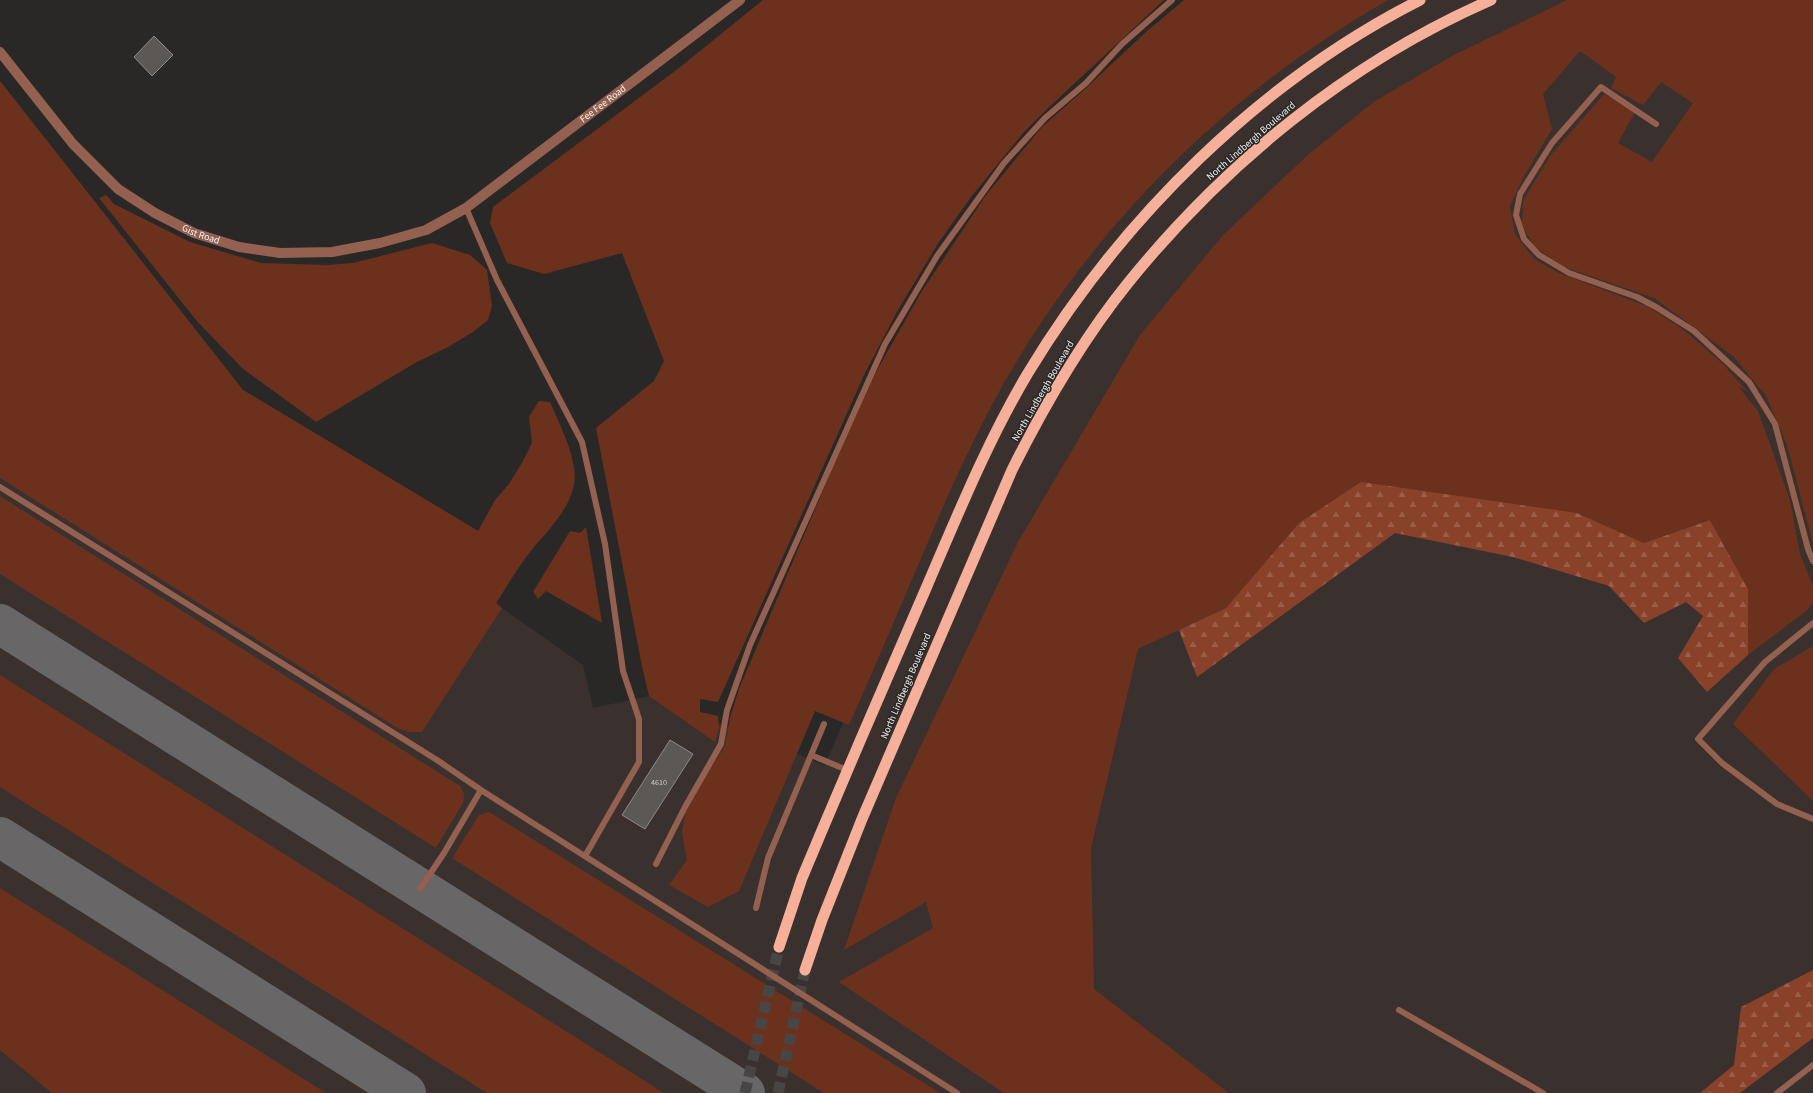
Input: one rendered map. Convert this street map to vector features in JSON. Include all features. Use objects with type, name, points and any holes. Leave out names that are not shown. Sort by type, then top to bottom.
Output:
[{"type":"highway","name":"North Lindbergh Boulevard","points":[[779,947],[802,878],[847,770],[981,463],[1027,374],[1086,285],[1156,202],[1233,128],[1280,90],[1325,58],[1369,29],[1420,0]]},
{"type":"highway","name":"North Lindbergh Boulevard","points":[[805,970],[822,920],[862,820],[1012,470],[1036,422],[1065,373],[1095,328],[1127,284],[1163,241],[1223,180],[1281,129],[1326,95],[1372,64],[1418,36],[1467,10],[1491,0]]},
{"type":"street","name":"Fee Fee Road","points":[[466,208],[740,0]]},
{"type":"street","name":"Gist Road","points":[[0,52],[73,144],[118,189],[155,213],[194,233],[239,247],[280,253],[332,252],[380,243],[426,230],[466,208]]},
{"type":"lane","points":[[656,864],[685,807],[721,744],[727,710],[750,645],[805,520],[889,337],[937,256],[1004,163],[1045,118],[1086,83],[1122,44],[1172,0]]},
{"type":"lane","points":[[1656,124],[1601,87],[1552,143],[1520,194],[1516,215],[1524,240],[1539,255],[1569,273],[1637,297],[1656,307],[1694,331],[1749,382],[1776,424],[1808,549],[1813,561]]},
{"type":"lane","points":[[466,208],[497,280],[582,442],[605,544],[623,671],[639,719],[639,762],[585,856]]},
{"type":"lane","points":[[0,487],[430,756],[957,1093]]},
{"type":"lane","points":[[1813,623],[1766,662],[1698,739],[1722,763],[1777,804],[1813,819]]},
{"type":"lane","points":[[756,908],[768,858],[824,724]]},
{"type":"lane","points":[[811,755],[847,770]]},
{"type":"lane","points":[[420,889],[444,853],[481,790]]},
{"type":"lane","points":[[1399,1010],[1543,1093]]},
{"type":"lane","points":[[1777,1093],[1813,1065]]},
{"type":"shaded area","points":[[763,0],[1164,0],[1024,132],[971,197],[939,242],[899,308],[865,373],[718,702],[700,699],[700,712],[718,716],[719,728],[715,742],[649,696],[596,428],[654,381],[664,361],[622,253],[544,274],[507,263],[490,223],[493,207],[679,68]]},
{"type":"shaded area","points":[[1184,0],[1388,0],[1328,37],[1272,78],[1218,121],[1167,169],[1120,219],[1077,273],[1036,330],[1000,390],[978,432],[947,497],[849,725],[815,711],[739,891],[708,907],[669,885],[687,860],[682,833],[685,814],[702,782],[725,746],[730,718],[739,689],[832,469],[876,372],[922,291],[986,195],[1042,127],[1146,32]]},
{"type":"shaded area","points":[[1372,0],[1813,0],[1813,1093],[0,1093],[0,81],[243,390],[522,557],[496,604],[583,665],[593,708],[649,696],[825,765],[935,508],[1057,279],[1174,148]]},
{"type":"shaded area","points":[[1567,0],[1813,0],[1813,543],[1787,445],[1766,396],[1733,356],[1654,298],[1561,266],[1534,246],[1522,225],[1523,201],[1550,156],[1604,94],[1636,110],[1618,143],[1652,162],[1693,103],[1661,82],[1643,105],[1611,88],[1616,77],[1580,51],[1543,94],[1552,129],[1524,176],[1510,206],[1515,234],[1534,259],[1559,273],[1649,307],[1685,331],[1723,364],[1747,391],[1738,386],[1758,411],[1790,500],[1800,554],[1813,586],[1813,603],[1805,612],[1748,655],[1748,589],[1710,520],[1644,543],[1577,513],[1299,523],[1226,608],[1138,649],[1091,848],[1094,989],[1229,1093],[1004,1093],[839,982],[933,928],[926,902],[844,950],[896,798],[1018,542],[1140,335],[1223,235],[1309,154],[1375,101],[1452,56]]},
{"type":"shaded area","points":[[0,81],[243,390],[478,531],[495,500],[509,484],[532,443],[529,417],[539,401],[550,402],[570,451],[574,468],[574,481],[571,494],[566,506],[558,518],[524,560],[496,603],[502,608],[422,732],[411,732],[399,729],[0,478]]},
{"type":"shaded area","points":[[106,195],[114,204],[190,242],[261,263],[328,265],[353,263],[432,243],[470,255],[487,270],[492,306],[488,320],[473,332],[448,347],[415,363],[316,422],[242,368],[196,320],[99,198]]},
{"type":"shaded area","points":[[0,496],[460,786],[464,794],[463,803],[436,848],[0,574]]},
{"type":"shaded area","points":[[586,527],[602,623],[546,591],[538,599],[533,592],[570,531],[580,533]]},
{"type":"shaded area","points":[[1813,646],[1813,801],[1733,724],[1774,669]]},
{"type":"shaded area","points":[[0,675],[664,1093],[487,1093],[0,787]]},
{"type":"shaded area","points":[[489,812],[940,1093],[824,1093],[452,858],[479,815]]},
{"type":"shaded area","points":[[0,888],[326,1093],[52,1093],[0,1050]]},
{"type":"green space","points":[[1361,482],[1577,513],[1644,543],[1710,520],[1748,589],[1748,655],[1707,692],[1678,658],[1703,616],[1686,602],[1644,623],[1609,586],[1513,557],[1395,533],[1197,677],[1179,630],[1226,608],[1299,523]]},
{"type":"green space","points":[[1813,970],[1813,1038],[1740,1093],[1700,1093],[1734,1065],[1741,1007]]},
{"type":"building","points":[[154,36],[173,55],[152,76],[134,57]]},
{"type":"building","points":[[670,740],[693,754],[645,829],[622,815]]},
{"type":"taxiway","points":[[0,624],[745,1093]]},
{"type":"taxiway","points":[[0,837],[406,1093]]},
{"type":"tunnel","points":[[745,1093],[779,947]]},
{"type":"tunnel","points":[[778,1093],[805,970]]}]
